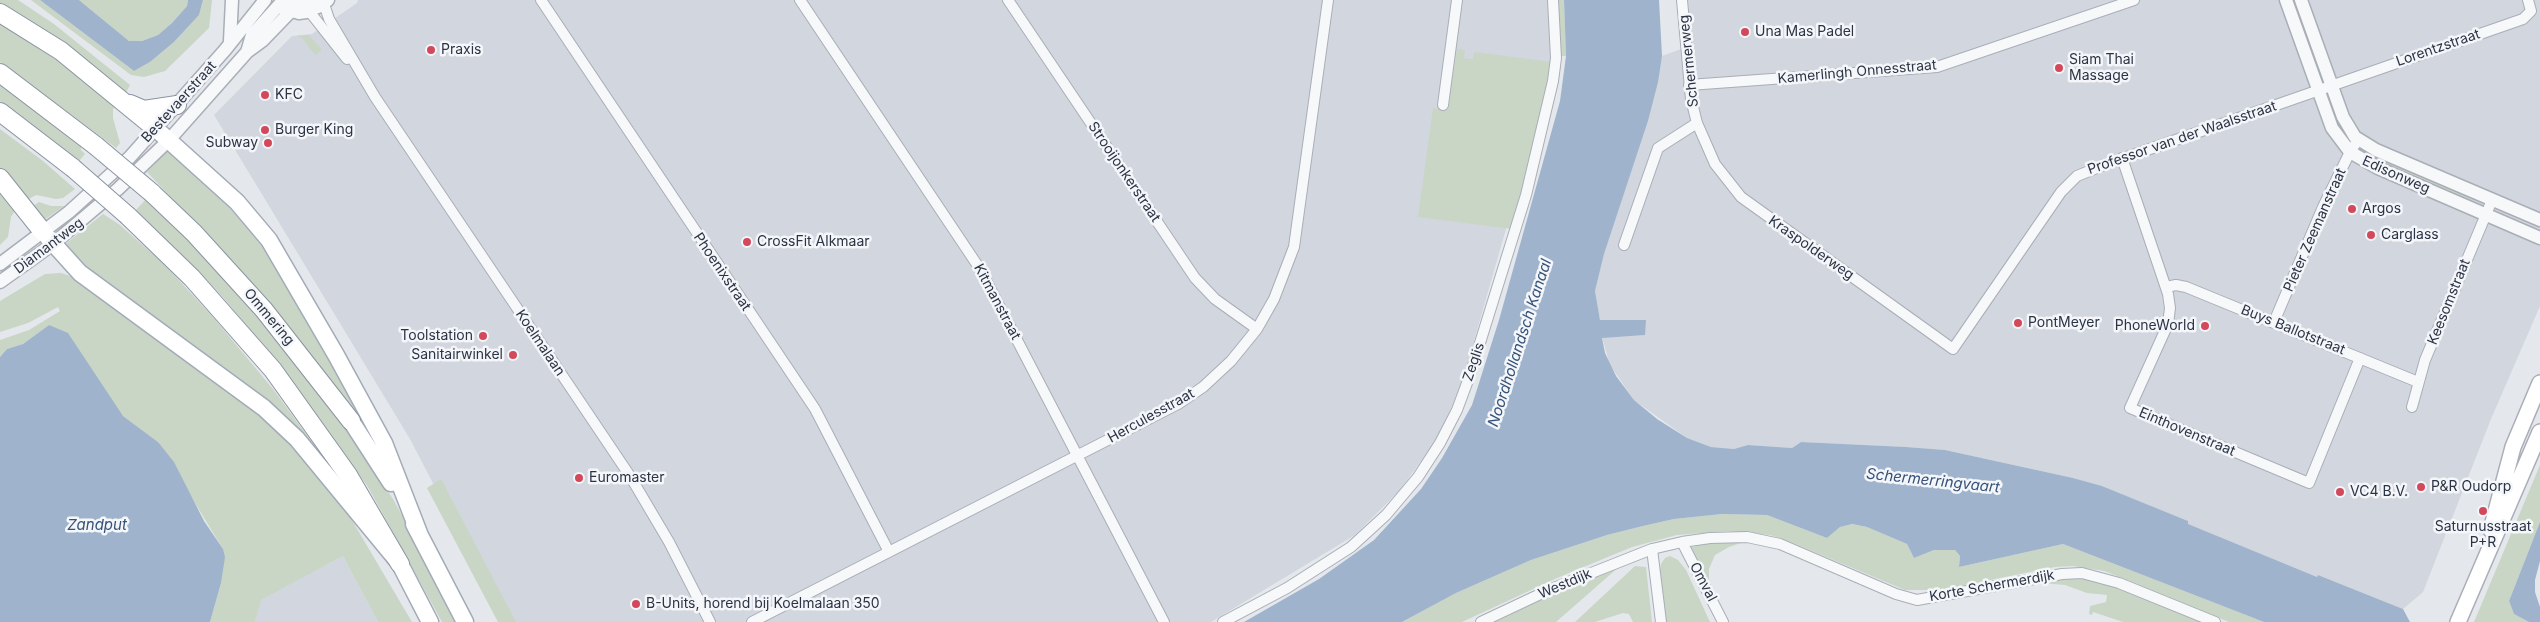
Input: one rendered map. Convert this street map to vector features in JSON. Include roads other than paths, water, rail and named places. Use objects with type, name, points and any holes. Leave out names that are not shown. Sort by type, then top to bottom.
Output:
[{"type":"highway","points":[[0,13],[61,51],[156,128]]},
{"type":"highway","name":"Ommering","points":[[0,73],[96,146],[152,193],[194,233],[264,310],[351,421]]},
{"type":"highway","points":[[124,102],[144,110],[177,105]]},
{"type":"highway","points":[[0,112],[73,168],[128,216],[192,278],[273,370],[348,475],[400,564]]},
{"type":"highway","points":[[0,178],[48,238]]},
{"type":"main road","points":[[156,128],[237,202],[269,240],[336,355],[384,444],[419,533]]},
{"type":"main road","points":[[48,238],[80,273],[205,364],[277,420],[314,457],[400,564],[430,622]]},
{"type":"main road","points":[[2478,574],[2506,467],[2540,382]]},
{"type":"main road","name":"Ommering","points":[[351,421],[390,480],[465,622]]},
{"type":"main road","points":[[2458,622],[2540,432]]},
{"type":"street","points":[[230,42],[232,0]]},
{"type":"street","name":"Bestevaerstraat","points":[[86,198],[130,157],[177,105],[265,0]]},
{"type":"street","points":[[281,6],[286,0],[319,3]]},
{"type":"street","name":"Phoenixstraat","points":[[540,0],[815,409],[889,552]]},
{"type":"street","name":"Kitmanstraat","points":[[800,0],[980,269],[1164,622]]},
{"type":"street","name":"Strooijonkerstraat","points":[[1008,0],[1194,278],[1215,299],[1257,329]]},
{"type":"street","name":"Herculesstraat","points":[[752,622],[1178,404],[1203,387],[1231,361],[1257,329],[1274,299],[1294,247],[1328,0]]},
{"type":"street","points":[[1443,105],[1457,0]]},
{"type":"street","name":"Zeglis","points":[[1223,622],[1287,588],[1351,547],[1386,515],[1418,478],[1440,443],[1470,375],[1526,195],[1553,80],[1556,58],[1553,0]]},
{"type":"street","name":"Schermerweg","points":[[1624,245],[1658,148],[1697,123],[1690,85],[1682,0]]},
{"type":"street","name":"Kamerlingh Onnesstraat","points":[[1690,85],[1937,67],[2134,0]]},
{"type":"street","name":"Edisonweg","points":[[2286,0],[2332,128],[2350,152],[2378,168],[2540,238]]},
{"type":"street","name":"Edisonweg","points":[[2301,0],[2346,125],[2358,140],[2376,150],[2540,220]]},
{"type":"street","name":"Lorentzstraat","points":[[2332,86],[2523,18],[2531,11],[2528,0]]},
{"type":"street","name":"Koelmalaan","points":[[319,3],[358,71]]},
{"type":"street","name":"Koelmalaan","points":[[319,3],[358,71],[630,476],[669,542],[710,622]]},
{"type":"street","name":"Bestevaerstraat","points":[[97,209],[169,140],[247,52],[252,35],[281,6]]},
{"type":"street","name":"Professor van der Waalsstraat","points":[[1953,349],[2066,186],[2084,172],[2332,86]]},
{"type":"street","name":"Kraspolderweg","points":[[1697,123],[1715,164],[1741,197],[1953,349]]},
{"type":"street","name":"Pieter Zeemanstraat","points":[[2274,322],[2350,152],[2358,140]]},
{"type":"street","name":"Einthovenstraat","points":[[2122,158],[2166,287],[2170,308],[2168,324],[2130,408],[2309,483],[2360,358]]},
{"type":"street","name":"Diamantweg","points":[[0,282],[48,238],[86,198]]},
{"type":"street","name":"Keesomstraat","points":[[2412,407],[2418,382],[2492,200]]},
{"type":"street","name":"Diamantweg","points":[[0,264],[97,209]]},
{"type":"street","name":"Buys Ballotstraat","points":[[2166,287],[2176,285],[2186,287],[2418,382]]},
{"type":"street","name":"Korte Schermerdijk","points":[[1652,549],[1710,538],[1760,538],[1780,544],[1896,594],[1917,600],[2052,575],[2082,573],[2119,583],[2215,622]]},
{"type":"street","name":"Omval","points":[[1682,542],[1723,622]]},
{"type":"street","points":[[1652,549],[1661,622]]},
{"type":"street","name":"Westdijk","points":[[1481,622],[1551,589],[1652,549]]},
{"type":"water","points":[[40,0],[79,0],[129,41],[142,41],[158,35],[172,23],[187,6],[188,0],[203,0],[199,15],[174,42],[150,62],[134,71]]},
{"type":"water","points":[[1564,0],[1659,0],[1662,56],[1658,82],[1648,121],[1604,254],[1595,291],[1600,320],[1646,320],[1645,335],[1602,338],[1605,353],[1616,376],[1634,400],[1657,419],[1687,438],[1711,447],[1734,449],[1748,445],[1792,448],[1801,442],[1945,450],[2073,478],[2102,486],[2317,577],[2318,575],[2403,609],[2410,622],[2264,622],[2063,544],[1959,567],[1960,556],[1955,550],[1934,550],[1914,558],[1907,544],[1867,527],[1852,524],[1840,527],[1827,538],[1767,515],[1722,514],[1674,519],[1643,526],[1607,535],[1531,560],[1456,593],[1402,622],[1244,622],[1319,579],[1374,540],[1421,489],[1442,458],[1472,405],[1499,320],[1560,101],[1566,56]]},
{"type":"water","name":"Zandput","points":[[49,325],[68,333],[123,416],[158,442],[174,462],[204,521],[223,549],[225,557],[221,583],[210,622],[0,622],[0,357],[7,349],[23,344]]},
{"type":"water","points":[[2540,522],[2540,561],[2535,580],[2535,592],[2540,607],[2540,622],[2529,622],[2514,614],[2509,601]]},
{"type":"place","name":"Una Mas Padel","points":[[1745,32]]},
{"type":"place","name":"Praxis","points":[[431,50]]},
{"type":"place","name":"Siam Thai Massage","points":[[2059,68]]},
{"type":"place","name":"KFC","points":[[265,95]]},
{"type":"place","name":"Burger King","points":[[265,130]]},
{"type":"place","name":"Subway","points":[[268,143]]},
{"type":"place","name":"Argos","points":[[2352,209]]},
{"type":"place","name":"Carglass","points":[[2371,235]]},
{"type":"place","name":"CrossFit Alkmaar","points":[[747,242]]},
{"type":"place","name":"PontMeyer","points":[[2018,323]]},
{"type":"place","name":"PhoneWorld","points":[[2205,326]]},
{"type":"place","name":"Toolstation","points":[[483,336]]},
{"type":"place","name":"Sanitairwinkel","points":[[513,355]]},
{"type":"place","name":"Euromaster","points":[[579,478]]},
{"type":"place","name":"P&R Oudorp","points":[[2421,487]]},
{"type":"place","name":"VC4 B.V.","points":[[2340,492]]},
{"type":"place","name":"Saturnusstraat P+R","points":[[2483,511]]},
{"type":"place","name":"B-Units, horend bij Koelmalaan 350","points":[[636,604]]},
{"type":"water label","name":"Noordhollandsch Kanaal","points":[[1520,343]]},
{"type":"water label","name":"Schermerringvaart","points":[[1933,481]]}]
